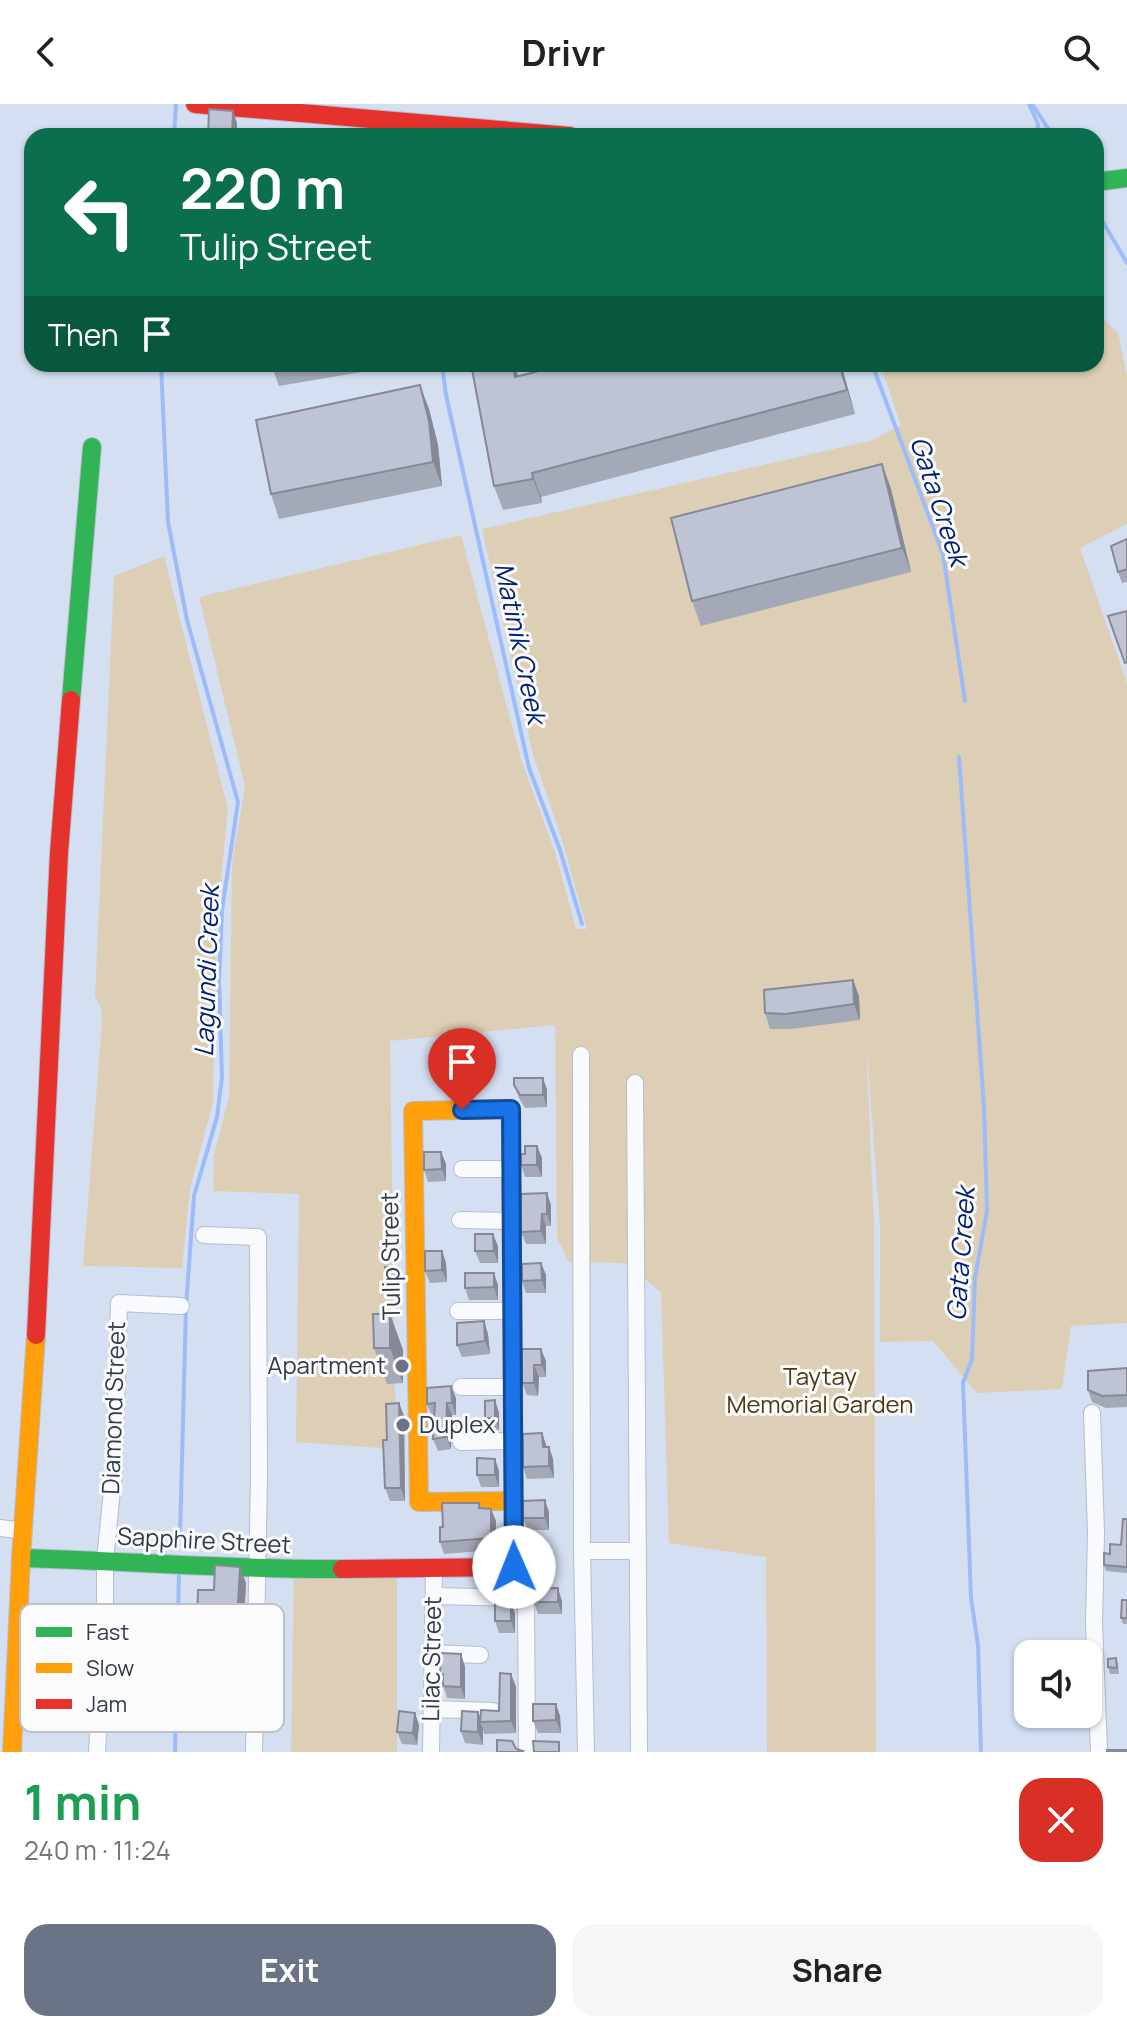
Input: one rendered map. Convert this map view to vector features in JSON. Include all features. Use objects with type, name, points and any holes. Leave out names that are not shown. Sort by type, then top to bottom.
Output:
[{"type":"street","points":[[195,104],[476,128]]},
{"type":"street","points":[[1104,181],[1127,178]]},
{"type":"street","points":[[12,1752],[21,1558],[40,1285],[50,1029],[64,792],[92,447]]},
{"type":"street","points":[[581,1055],[582,1551],[586,1752]]},
{"type":"street","points":[[635,1083],[639,1752]]},
{"type":"street","name":"Tulip Street","points":[[511,1169],[511,1109],[413,1111],[419,1502],[513,1501]]},
{"type":"street","points":[[462,1169],[511,1169],[512,1221],[504,1274],[511,1311],[513,1501]]},
{"type":"street","points":[[460,1220],[512,1221]]},
{"type":"street","points":[[204,1235],[258,1237],[259,1475],[256,1604]]},
{"type":"street","name":"Diamond Street","points":[[105,1604],[105,1560],[114,1471],[119,1303],[181,1306]]},
{"type":"street","points":[[458,1311],[511,1311]]},
{"type":"street","points":[[461,1387],[512,1387]]},
{"type":"street","points":[[1092,1413],[1099,1752]]},
{"type":"street","points":[[461,1442],[512,1441]]},
{"type":"street","name":"Sapphire Street","points":[[21,1558],[256,1570],[514,1567],[513,1501]]},
{"type":"street","points":[[0,1528],[24,1531]]},
{"type":"street","points":[[582,1551],[638,1551]]},
{"type":"street","name":"Lilac Street","points":[[431,1752],[434,1567]]},
{"type":"street","points":[[434,1596],[526,1598],[527,1752]]},
{"type":"street","points":[[433,1653],[480,1655]]},
{"type":"street","points":[[432,1709],[493,1711]]},
{"type":"street","name":"Diamond Street","points":[[97,1752],[98,1732]]},
{"type":"street","points":[[254,1732],[254,1752]]},
{"type":"green space","name":"Taytay Memorial Garden","points":[[1104,320],[1118,333],[1127,376],[1127,524],[1080,548],[1127,683],[1127,1323],[1071,1326],[1062,1389],[977,1393],[933,1341],[880,1342],[880,1225],[866,1041],[874,1225],[876,1752],[767,1752],[766,1557],[669,1543],[661,1292],[624,1263],[569,1262],[557,1238],[555,1025],[390,1041],[396,1449],[296,1442],[299,1194],[213,1191],[214,1154],[229,1097],[232,862],[245,786],[199,597],[461,535],[521,759],[555,852],[576,929],[587,929],[559,830],[533,755],[482,529],[873,440],[901,425],[883,372],[1104,372]]},
{"type":"green space","points":[[164,556],[228,809],[216,930],[213,1102],[190,1189],[182,1268],[83,1266],[102,1022],[101,1008],[95,996],[114,576]]},
{"type":"green space","points":[[294,1561],[397,1562],[397,1752],[291,1752]]},
{"type":"building","points":[[209,109],[233,111],[232,128],[208,128]]},
{"type":"building","points":[[473,372],[514,372],[515,377],[535,372],[841,372],[847,390],[532,473],[533,479],[494,486]]},
{"type":"building","points":[[420,385],[429,421],[433,462],[271,494],[256,420]]},
{"type":"building","points":[[882,464],[902,548],[692,601],[671,518]]},
{"type":"building","points":[[1127,539],[1127,569],[1118,572],[1111,546]]},
{"type":"building","points":[[1127,611],[1127,662],[1125,663],[1108,616]]},
{"type":"building","points":[[853,980],[854,1004],[786,1014],[765,1013],[764,990]]},
{"type":"building","points":[[514,1078],[543,1078],[543,1095],[520,1095]]},
{"type":"building","points":[[525,1146],[537,1146],[537,1165],[521,1165]]},
{"type":"building","points":[[424,1152],[441,1152],[442,1169],[424,1170]]},
{"type":"building","points":[[547,1193],[547,1214],[542,1214],[541,1231],[521,1232],[521,1194]]},
{"type":"building","points":[[475,1234],[493,1234],[494,1251],[475,1251]]},
{"type":"building","points":[[425,1251],[442,1251],[442,1270],[425,1271]]},
{"type":"building","points":[[541,1263],[542,1280],[522,1281],[522,1264]]},
{"type":"building","points":[[385,1267],[397,1267],[397,1285],[385,1285]]},
{"type":"building","points":[[465,1273],[494,1273],[494,1287],[465,1288]]},
{"type":"building","points":[[373,1314],[390,1314],[390,1348],[374,1348]]},
{"type":"building","points":[[484,1321],[485,1341],[457,1345],[457,1323]]},
{"type":"building","points":[[522,1349],[541,1349],[542,1365],[534,1365],[534,1383],[522,1383]]},
{"type":"building","points":[[1127,1368],[1127,1395],[1102,1396],[1088,1390],[1088,1371]]},
{"type":"building","points":[[451,1386],[452,1403],[447,1403],[446,1437],[433,1439],[435,1403],[427,1404],[427,1388]]},
{"type":"building","points":[[495,1400],[495,1418],[485,1418],[485,1401]]},
{"type":"building","points":[[399,1403],[401,1488],[385,1488],[383,1440],[387,1440],[386,1404]]},
{"type":"building","points":[[542,1433],[543,1447],[549,1447],[549,1466],[523,1467],[523,1434]]},
{"type":"building","points":[[477,1458],[495,1459],[495,1475],[477,1475]]},
{"type":"building","points":[[545,1500],[545,1518],[523,1518],[523,1501]]},
{"type":"building","points":[[442,1503],[479,1503],[479,1508],[491,1509],[491,1538],[440,1542]]},
{"type":"building","points":[[1123,1519],[1127,1519],[1127,1567],[1104,1565],[1104,1553],[1110,1554],[1110,1544],[1121,1545]]},
{"type":"building","points":[[215,1565],[240,1567],[238,1604],[198,1604],[198,1590],[214,1590]]},
{"type":"building","points":[[558,1588],[558,1602],[534,1602],[533,1589]]},
{"type":"building","points":[[1122,1600],[1127,1600],[1127,1618],[1121,1618]]},
{"type":"building","points":[[495,1602],[511,1602],[511,1621],[495,1621]]},
{"type":"building","points":[[441,1653],[461,1654],[461,1687],[443,1686]]},
{"type":"building","points":[[1116,1658],[1117,1668],[1108,1667],[1108,1659]]},
{"type":"building","points":[[500,1673],[511,1674],[511,1721],[480,1722],[481,1710],[499,1711]]},
{"type":"building","points":[[533,1704],[556,1704],[556,1720],[533,1721]]},
{"type":"building","points":[[399,1711],[415,1713],[413,1733],[397,1732]]},
{"type":"building","points":[[462,1711],[478,1712],[478,1732],[461,1731]]},
{"type":"building","points":[[497,1740],[512,1741],[516,1749],[523,1751],[497,1752]]},
{"type":"building","points":[[533,1741],[559,1742],[559,1752],[534,1752]]},
{"type":"waterway","name":"Lagundi Creek","points":[[174,128],[176,104]]},
{"type":"waterway","name":"Gata Creek","points":[[1029,104],[1038,128]]},
{"type":"waterway","points":[[1032,104],[1048,128]]},
{"type":"waterway","points":[[1104,224],[1127,263]]},
{"type":"waterway","name":"Lagundi Creek","points":[[161,372],[168,522],[187,620],[238,802],[222,910],[219,981],[222,1077],[217,1117],[194,1196],[186,1307],[180,1536]]},
{"type":"waterway","name":"Matinik Creek","points":[[443,372],[529,768],[560,850],[582,924]]},
{"type":"waterway","name":"Gata Creek","points":[[875,372],[943,554],[965,701]]},
{"type":"waterway","name":"Gata Creek","points":[[959,757],[984,1107],[987,1211],[975,1278],[972,1359],[963,1383],[971,1598],[978,1645],[981,1752]]},
{"type":"waterway","name":"Lagundi Creek","points":[[178,1604],[179,1570]]},
{"type":"waterway","name":"Lagundi Creek","points":[[175,1732],[175,1752]]},
{"type":"traffic: fast","points":[[1104,181],[1127,178]]},
{"type":"traffic: fast","points":[[71,700],[92,447]]},
{"type":"traffic: fast","points":[[21,1558],[342,1569]]},
{"type":"traffic: slow","points":[[511,1116],[511,1109],[413,1111],[419,1502],[513,1501]]},
{"type":"traffic: slow","points":[[12,1752],[36,1335]]},
{"type":"traffic: jam","points":[[195,104],[476,128]]},
{"type":"traffic: jam","points":[[36,1335],[59,853],[71,700]]},
{"type":"traffic: jam","points":[[342,1569],[514,1567],[511,1116]]},
{"type":"place","name":"Apartment","points":[[402,1366]]},
{"type":"place","name":"Duplex","points":[[403,1425]]},
{"type":"route","points":[[462,1110],[511,1109],[514,1567]]}]
